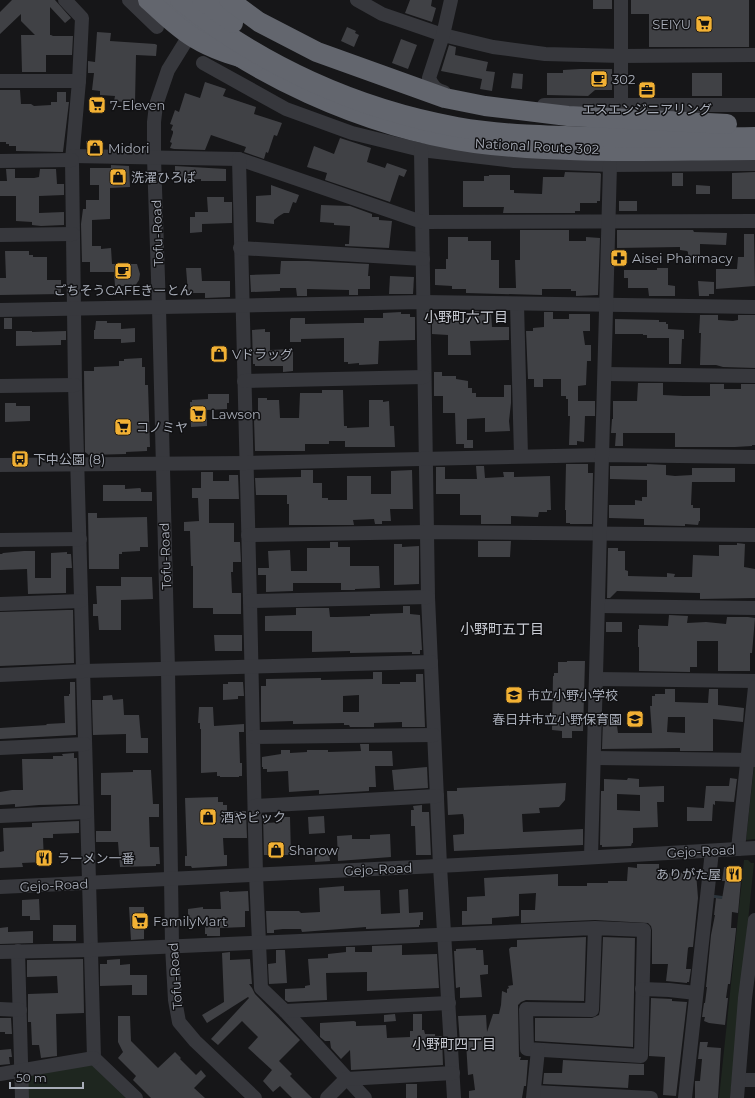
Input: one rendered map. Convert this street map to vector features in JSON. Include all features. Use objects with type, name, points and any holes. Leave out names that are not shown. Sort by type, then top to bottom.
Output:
[{"type":"highway","points":[[148,0],[168,18],[196,39],[225,52],[286,76],[412,117],[457,127],[507,134],[755,138]]},
{"type":"highway","name":"National Route 302","points":[[164,0],[196,26],[233,52],[286,76],[340,107],[374,119],[425,133],[474,143],[559,150],[755,150]]},
{"type":"highway","points":[[180,0],[202,18],[286,76]]},
{"type":"highway","points":[[202,0],[247,33],[295,60],[368,91],[416,105],[458,114],[508,122],[568,124],[755,124]]},
{"type":"highway","points":[[229,0],[259,22],[318,52],[445,98],[485,106],[568,116],[727,124]]},
{"type":"street","points":[[65,0],[82,18],[79,81],[72,158],[81,601],[94,1058],[136,1098]]},
{"type":"street","points":[[129,0],[157,27]]},
{"type":"street","name":"Tofu-Road","points":[[216,0],[196,26],[168,70],[156,105],[154,122],[168,669],[172,946],[175,1000],[179,1022],[195,1041],[255,1098]]},
{"type":"street","points":[[356,0],[382,14],[443,35],[493,47],[545,54],[621,56],[755,55]]},
{"type":"street","points":[[451,0],[443,35],[429,78],[431,85],[438,90],[468,97],[503,102],[550,105],[755,105]]},
{"type":"street","points":[[621,0],[621,105]]},
{"type":"street","points":[[203,63],[286,109],[352,133],[421,150],[514,162],[610,165],[755,164]]},
{"type":"street","points":[[286,76],[286,109]]},
{"type":"street","points":[[0,81],[79,81]]},
{"type":"street","points":[[670,105],[705,150]]},
{"type":"street","points":[[421,150],[428,597],[443,934],[449,1003],[454,1098]]},
{"type":"street","points":[[0,161],[72,158],[239,159],[422,222],[755,221]]},
{"type":"street","points":[[239,159],[252,738],[258,943],[261,988],[285,1011],[346,1079],[366,1098]]},
{"type":"street","points":[[591,857],[595,758],[610,165]]},
{"type":"street","points":[[0,235],[73,234]]},
{"type":"street","points":[[240,248],[423,259]]},
{"type":"street","points":[[0,310],[423,302],[755,307]]},
{"type":"street","points":[[517,304],[521,456]]},
{"type":"street","points":[[605,374],[755,376]]},
{"type":"street","points":[[244,381],[424,377]]},
{"type":"street","points":[[0,386],[76,385]]},
{"type":"street","points":[[0,465],[246,463],[602,455],[755,457]]},
{"type":"street","points":[[248,535],[427,532],[755,535]]},
{"type":"street","points":[[0,540],[80,540]]},
{"type":"street","points":[[250,601],[428,597]]},
{"type":"street","points":[[0,604],[81,601]]},
{"type":"street","points":[[598,606],[755,608]]},
{"type":"street","points":[[0,675],[84,671],[431,662]]},
{"type":"street","points":[[596,679],[755,681]]},
{"type":"street","points":[[738,849],[751,760],[755,687]]},
{"type":"street","points":[[252,738],[434,735]]},
{"type":"street","points":[[0,748],[85,744]]},
{"type":"street","points":[[595,758],[751,760]]},
{"type":"street","points":[[255,806],[437,796]]},
{"type":"street","points":[[0,816],[87,812]]},
{"type":"street","name":"Gejo-Road","points":[[0,887],[171,880],[755,848]]},
{"type":"street","points":[[685,1098],[712,851]]},
{"type":"street","points":[[737,1098],[750,998],[755,926]]},
{"type":"street","points":[[0,952],[91,950],[595,928],[644,930],[640,1056],[526,1050],[526,1009],[592,1010],[595,928]]},
{"type":"street","points":[[18,951],[22,1098]]},
{"type":"street","points":[[642,989],[696,993]]},
{"type":"street","points":[[285,1011],[449,1003]]},
{"type":"street","points":[[0,1009],[20,1010]]},
{"type":"street","points":[[538,1050],[533,1095],[651,1098]]},
{"type":"street","points":[[0,1074],[94,1058]]},
{"type":"street","points":[[327,1098],[346,1079],[453,1073]]},
{"type":"street","points":[[739,1080],[755,1080]]},
{"type":"shaded area","points":[[754,766],[755,839],[746,840]]},
{"type":"shaded area","points":[[744,860],[754,863],[730,1098],[719,1098]]},
{"type":"shaded area","points":[[87,1064],[93,1066],[126,1098],[27,1098],[27,1077],[29,1073]]},
{"type":"building","points":[[12,0],[55,0],[71,18],[65,23],[50,7],[50,35],[73,36],[72,55],[46,55],[46,72],[22,72],[21,35],[35,35],[21,21],[21,14],[0,34],[0,12]]},
{"type":"building","points":[[410,0],[432,0],[431,6],[436,8],[432,22],[405,13]]},
{"type":"building","points":[[593,0],[612,0],[612,9],[593,9]]},
{"type":"building","points":[[631,0],[749,0],[749,47],[649,47],[649,14],[631,14]]},
{"type":"building","points":[[347,27],[356,31],[355,33],[359,35],[354,47],[341,41]]},
{"type":"building","points":[[97,32],[111,33],[110,41],[157,45],[156,56],[136,55],[135,103],[114,101],[115,96],[100,95],[100,91],[92,90],[94,73],[88,73],[88,61],[95,62]]},
{"type":"building","points":[[401,39],[417,45],[408,69],[392,63]]},
{"type":"building","points":[[449,45],[456,47],[455,55],[488,62],[486,71],[495,72],[492,91],[480,89],[482,79],[441,71]]},
{"type":"building","points":[[612,69],[612,90],[595,90],[588,96],[547,95],[547,73],[563,73],[563,70]]},
{"type":"building","points":[[513,73],[523,74],[522,89],[511,88]]},
{"type":"building","points":[[692,73],[722,73],[722,96],[692,96]]},
{"type":"building","points":[[205,82],[226,89],[223,96],[256,107],[254,114],[282,123],[277,136],[274,135],[268,153],[266,152],[264,159],[244,152],[246,147],[211,135],[205,150],[170,148],[173,133],[171,130],[173,125],[170,124],[175,110],[179,112],[185,93],[200,98]]},
{"type":"building","points":[[0,90],[20,90],[21,104],[31,104],[34,106],[51,105],[51,102],[57,102],[57,92],[66,92],[66,102],[69,102],[63,152],[16,151],[16,146],[9,146],[6,142],[0,142]]},
{"type":"building","points":[[340,138],[371,148],[367,162],[385,168],[387,163],[407,170],[404,177],[399,175],[390,202],[325,180],[327,173],[307,167],[314,146],[334,154]]},
{"type":"building","points":[[86,141],[103,141],[103,148],[86,148]]},
{"type":"building","points":[[111,165],[129,166],[130,187],[110,188],[110,219],[92,220],[92,246],[101,246],[101,249],[111,248],[112,264],[137,264],[140,274],[139,280],[135,286],[115,286],[114,272],[90,272],[90,262],[82,262],[81,224],[83,209],[86,209],[86,200],[99,200],[99,185],[90,185],[90,168],[111,168]]},
{"type":"building","points":[[175,166],[226,169],[226,181],[201,181],[201,179],[182,180],[182,177],[175,178]]},
{"type":"building","points":[[6,169],[15,169],[15,178],[34,178],[39,177],[40,169],[56,169],[57,184],[64,184],[64,195],[39,196],[39,213],[64,212],[64,225],[41,226],[32,225],[32,222],[16,221],[16,196],[0,196],[0,181],[7,181]]},
{"type":"building","points":[[565,172],[600,173],[600,201],[597,201],[597,203],[580,203],[580,211],[575,211],[575,213],[503,213],[504,207],[463,207],[463,181],[484,181],[484,176],[489,175],[510,175],[510,190],[514,190],[514,193],[542,194],[543,177],[564,177]]},
{"type":"building","points":[[755,172],[755,199],[732,199],[732,173]]},
{"type":"building","points":[[672,173],[683,173],[683,186],[672,186]]},
{"type":"building","points":[[271,185],[299,195],[296,203],[293,202],[289,213],[284,213],[274,220],[274,224],[256,222],[256,196],[271,195]]},
{"type":"building","points":[[696,185],[710,186],[710,194],[696,194]]},
{"type":"building","points":[[207,197],[224,197],[224,202],[232,202],[232,223],[202,224],[202,232],[190,233],[190,217],[195,217],[195,212],[208,212]]},
{"type":"building","points":[[619,201],[637,201],[637,211],[619,211]]},
{"type":"building","points":[[321,205],[350,206],[372,214],[372,217],[379,217],[379,220],[392,221],[389,248],[345,246],[345,244],[349,244],[350,226],[320,222]]},
{"type":"building","points":[[520,230],[569,230],[569,241],[586,241],[586,237],[600,238],[598,295],[576,296],[576,291],[571,291],[571,289],[542,289],[542,295],[466,293],[466,289],[452,289],[452,286],[435,285],[435,269],[446,269],[446,259],[448,259],[448,237],[468,237],[468,241],[491,241],[491,260],[499,260],[499,288],[516,288],[515,260],[520,260]]},
{"type":"building","points":[[617,230],[693,230],[694,232],[727,233],[726,245],[700,244],[700,263],[688,264],[688,252],[680,250],[680,247],[617,248]]},
{"type":"building","points":[[744,234],[754,234],[755,286],[716,289],[716,269],[737,269],[738,257],[744,257]]},
{"type":"building","points":[[5,251],[29,251],[29,255],[33,255],[33,257],[47,257],[47,280],[61,280],[61,294],[0,295],[0,278],[6,278]]},
{"type":"building","points":[[281,261],[369,264],[368,276],[370,276],[370,289],[358,289],[358,295],[349,295],[349,290],[307,289],[307,296],[297,296],[296,288],[280,288],[280,291],[251,292],[250,275],[280,274]]},
{"type":"building","points":[[186,268],[201,268],[202,281],[230,281],[230,297],[205,298],[205,293],[188,293]]},
{"type":"building","points":[[657,268],[668,268],[668,285],[675,286],[675,296],[649,296],[648,288],[628,288],[628,278],[624,278],[624,270],[657,270]]},
{"type":"building","points":[[390,276],[414,277],[413,294],[389,294]]},
{"type":"building","points":[[698,281],[714,282],[714,294],[709,294],[709,296],[699,296]]},
{"type":"building","points":[[472,311],[491,312],[492,327],[509,327],[509,340],[470,341],[471,355],[448,355],[448,335],[432,334],[432,319],[472,318]]},
{"type":"building","points":[[401,312],[401,314],[410,314],[410,317],[415,317],[415,340],[379,341],[378,364],[359,365],[359,363],[348,364],[348,362],[344,362],[344,338],[301,339],[301,342],[290,342],[291,318],[305,318],[305,324],[364,323],[364,318],[383,318],[383,313]]},
{"type":"building","points":[[544,312],[553,312],[553,319],[569,319],[569,314],[590,314],[590,331],[583,331],[585,345],[591,345],[591,361],[587,361],[586,385],[578,386],[578,401],[595,401],[595,416],[585,416],[584,442],[577,441],[577,445],[569,445],[570,416],[568,416],[568,399],[566,399],[566,396],[561,396],[561,379],[543,379],[543,387],[534,387],[534,379],[528,379],[526,331],[533,331],[533,328],[544,327]]},
{"type":"building","points":[[700,315],[718,315],[718,320],[733,321],[738,320],[738,315],[755,315],[755,368],[700,365]]},
{"type":"building","points":[[4,318],[12,318],[12,329],[4,329]]},
{"type":"building","points":[[615,319],[659,320],[659,322],[666,322],[666,324],[668,324],[668,329],[684,330],[684,339],[682,339],[681,364],[669,364],[669,338],[647,338],[647,335],[643,334],[615,334]]},
{"type":"building","points":[[96,321],[121,323],[121,329],[135,328],[135,342],[121,343],[121,339],[94,339]]},
{"type":"building","points":[[265,329],[265,332],[270,332],[270,350],[293,349],[293,371],[283,372],[283,366],[255,366],[255,364],[253,364],[252,330]]},
{"type":"building","points":[[16,331],[66,331],[66,340],[61,340],[61,345],[16,346]]},
{"type":"building","points":[[142,358],[142,367],[145,367],[145,385],[148,385],[150,447],[147,447],[147,451],[126,452],[126,454],[89,455],[85,452],[84,371],[94,371],[94,367],[119,366],[119,361],[124,361],[124,359]]},
{"type":"building","points":[[434,372],[442,372],[442,376],[456,376],[456,379],[468,381],[468,388],[472,388],[472,393],[476,393],[476,397],[504,397],[504,385],[511,385],[509,421],[510,431],[485,432],[485,418],[467,419],[467,440],[473,440],[473,448],[464,448],[464,444],[456,444],[455,413],[443,413],[443,396],[434,396]]},
{"type":"building","points":[[638,383],[663,383],[663,395],[683,396],[710,396],[710,384],[724,384],[724,389],[741,389],[741,384],[755,384],[755,445],[735,447],[675,447],[675,433],[623,433],[623,446],[615,446],[616,433],[611,433],[613,401],[637,401]]},
{"type":"building","points":[[322,390],[343,390],[344,426],[347,426],[347,428],[369,427],[369,400],[383,400],[383,402],[389,401],[390,426],[394,426],[395,447],[345,447],[345,441],[329,441],[329,444],[305,444],[305,451],[255,451],[254,419],[258,419],[258,398],[279,400],[280,418],[299,418],[300,393],[322,393]]},
{"type":"building","points":[[208,394],[229,394],[227,409],[207,410],[207,426],[191,427],[190,402],[192,402],[192,400],[208,399]]},
{"type":"building","points":[[5,403],[16,403],[16,406],[30,406],[30,421],[5,422]]},
{"type":"building","points":[[566,464],[588,464],[588,473],[593,473],[592,524],[566,523]]},
{"type":"building","points":[[647,464],[666,465],[666,475],[675,476],[692,475],[692,468],[735,468],[735,482],[692,482],[691,505],[693,505],[693,508],[700,508],[700,521],[698,525],[644,525],[644,519],[609,518],[609,505],[635,505],[635,500],[642,501],[642,497],[647,497],[647,480],[610,479],[610,466],[647,466]]},
{"type":"building","points":[[476,466],[484,466],[485,478],[504,477],[503,472],[514,472],[514,477],[550,476],[551,510],[547,510],[547,512],[539,512],[538,517],[511,516],[511,524],[481,524],[481,515],[460,515],[460,494],[436,494],[436,467],[445,467],[445,479],[477,479]]},
{"type":"building","points":[[301,470],[313,470],[313,483],[322,483],[322,498],[328,498],[328,500],[347,500],[347,476],[371,476],[371,494],[391,494],[391,471],[412,470],[413,509],[390,509],[391,521],[382,521],[382,524],[375,524],[374,519],[353,520],[354,525],[289,525],[289,504],[287,504],[287,495],[256,495],[255,478],[301,477]]},
{"type":"building","points":[[201,472],[213,472],[213,481],[229,481],[229,475],[238,475],[239,499],[209,499],[209,523],[234,523],[234,542],[240,542],[241,562],[233,562],[233,572],[231,572],[232,593],[241,593],[241,614],[213,614],[213,608],[193,608],[193,566],[191,566],[190,531],[184,531],[184,522],[199,521],[198,498],[192,498],[192,488],[201,488]]},
{"type":"building","points":[[103,485],[125,485],[125,489],[140,488],[141,492],[152,492],[152,501],[103,501]]},
{"type":"building","points":[[88,513],[97,513],[97,518],[147,517],[148,547],[140,547],[140,551],[122,552],[122,554],[119,554],[119,569],[89,569]]},
{"type":"building","points":[[478,541],[511,541],[510,557],[478,557]]},
{"type":"building","points":[[330,542],[338,542],[338,547],[350,547],[350,566],[379,566],[380,588],[341,590],[341,583],[293,583],[293,591],[266,592],[266,575],[258,575],[258,568],[269,568],[268,551],[290,550],[291,571],[307,571],[307,548],[330,548]]},
{"type":"building","points":[[737,543],[745,544],[744,567],[755,569],[755,598],[700,599],[700,593],[617,591],[610,598],[607,598],[608,548],[618,548],[618,551],[625,551],[625,570],[628,571],[628,576],[667,577],[667,573],[675,574],[674,577],[692,577],[693,555],[719,556],[719,545],[737,545]]},
{"type":"building","points":[[394,544],[402,544],[402,547],[419,546],[419,584],[394,585]]},
{"type":"building","points":[[35,551],[35,578],[51,578],[51,553],[67,552],[67,554],[71,554],[72,568],[66,568],[66,593],[28,594],[27,569],[0,570],[0,554]]},
{"type":"building","points":[[121,577],[152,577],[153,599],[121,600],[121,630],[99,630],[98,616],[93,616],[93,604],[97,604],[96,586],[121,586]]},
{"type":"building","points":[[403,606],[410,606],[410,614],[420,615],[422,650],[420,650],[420,654],[412,654],[412,652],[312,652],[312,631],[265,631],[265,616],[296,615],[296,608],[329,608],[330,617],[337,617],[403,613]]},
{"type":"building","points":[[73,610],[74,663],[0,666],[0,612]]},
{"type":"building","points":[[669,615],[688,616],[687,623],[706,622],[726,624],[727,617],[755,618],[752,653],[750,653],[750,671],[718,671],[718,641],[697,641],[697,667],[690,667],[690,672],[639,671],[639,625],[668,626]]},
{"type":"building","points":[[606,622],[622,622],[622,632],[606,632]]},
{"type":"building","points":[[214,635],[242,635],[242,651],[215,651]]},
{"type":"building","points":[[585,661],[583,731],[572,731],[572,738],[562,738],[562,731],[552,730],[553,676],[554,673],[558,673],[558,662]]},
{"type":"building","points":[[373,672],[382,672],[382,684],[400,684],[400,682],[416,682],[416,674],[423,674],[425,727],[402,727],[402,722],[374,723],[374,727],[350,727],[349,725],[344,725],[344,723],[293,724],[293,721],[261,722],[261,686],[266,686],[266,679],[373,679]],"holes":[[[359,695],[359,712],[343,712],[343,696]]]},
{"type":"building","points":[[70,682],[75,682],[76,735],[0,739],[0,728],[65,723],[64,696],[69,696],[70,694]]},
{"type":"building","points":[[228,682],[243,682],[244,696],[238,696],[238,699],[223,700],[223,684],[228,684]]},
{"type":"building","points":[[665,689],[675,689],[675,702],[708,703],[709,689],[718,689],[718,705],[744,708],[743,722],[713,719],[713,751],[680,751],[680,748],[602,749],[603,719],[616,719],[618,733],[652,733],[650,706],[652,706],[652,696],[655,696],[655,694],[665,694]],"holes":[[[668,717],[685,717],[685,733],[667,732]]]},
{"type":"building","points":[[112,695],[113,700],[123,699],[124,715],[139,715],[141,738],[148,738],[148,753],[126,753],[126,734],[93,735],[92,700],[103,700],[103,696]]},
{"type":"building","points":[[199,707],[213,707],[214,726],[244,724],[244,732],[239,732],[242,776],[220,777],[217,776],[217,772],[201,773],[201,729],[200,723],[198,723]]},
{"type":"building","points":[[360,744],[369,744],[369,751],[392,751],[393,766],[375,766],[376,787],[369,787],[369,791],[319,794],[319,790],[289,792],[288,771],[267,772],[267,769],[263,769],[262,767],[262,757],[281,754],[281,750],[290,750],[290,753],[307,752],[307,750],[328,750],[328,752],[361,751]]},
{"type":"building","points":[[74,753],[74,758],[77,758],[78,804],[15,807],[15,804],[0,805],[0,792],[23,790],[22,759],[53,759],[53,756],[63,756],[62,754]]},
{"type":"building","points":[[427,767],[428,788],[394,790],[392,770]]},
{"type":"building","points":[[133,770],[151,770],[153,804],[159,804],[159,817],[149,817],[150,847],[159,847],[160,864],[156,864],[156,866],[120,867],[118,842],[96,842],[96,831],[111,831],[111,795],[101,795],[101,773],[133,772]]},
{"type":"building","points":[[628,778],[639,779],[639,787],[664,786],[664,802],[657,802],[658,827],[633,828],[633,843],[631,846],[602,847],[602,845],[600,845],[601,791],[604,791],[604,779],[627,780]],"holes":[[[617,794],[640,795],[640,811],[617,810]]]},
{"type":"building","points":[[730,778],[737,779],[734,802],[715,801],[715,805],[713,804],[712,821],[687,821],[687,807],[704,808],[706,786],[729,786]]},
{"type":"building","points":[[566,783],[565,800],[559,807],[539,808],[540,813],[522,814],[523,832],[583,829],[583,845],[454,851],[453,835],[464,834],[464,820],[463,814],[448,815],[447,791],[457,791],[457,788]]},
{"type":"building","points":[[218,797],[218,802],[223,802],[223,805],[227,805],[227,811],[246,811],[247,838],[223,838],[224,855],[227,855],[227,866],[192,868],[191,866],[185,866],[185,856],[187,856],[185,798]]},
{"type":"building","points":[[422,805],[422,812],[429,812],[431,855],[416,855],[415,826],[411,826],[411,810],[414,810],[413,806]]},
{"type":"building","points":[[263,816],[266,816],[266,823],[282,822],[282,817],[290,817],[291,855],[264,855]]},
{"type":"building","points":[[324,816],[325,833],[309,834],[308,817]]},
{"type":"building","points":[[79,821],[79,833],[53,834],[53,838],[43,838],[44,862],[22,863],[23,867],[0,868],[0,852],[4,851],[3,828],[32,827],[32,823]]},
{"type":"building","points":[[390,834],[391,857],[338,861],[337,836],[352,835],[352,839],[370,839],[370,835]]},
{"type":"building","points":[[329,854],[330,861],[315,862],[315,855]]},
{"type":"building","points":[[637,864],[659,864],[659,874],[696,872],[698,898],[693,947],[688,948],[686,969],[691,969],[689,982],[687,983],[666,981],[668,964],[652,964],[652,930],[648,923],[595,920],[521,923],[521,910],[535,910],[536,893],[519,894],[519,916],[492,918],[492,924],[462,925],[462,911],[467,911],[467,897],[485,896],[484,878],[558,874],[558,886],[587,886],[587,883],[627,881],[628,867],[637,868]]},
{"type":"building","points":[[724,867],[742,869],[738,913],[732,912],[731,928],[736,928],[736,930],[730,984],[728,984],[726,998],[728,998],[725,1025],[709,1023],[704,1021],[705,1017],[702,1017],[707,987],[711,935],[715,915],[716,898],[722,899],[725,881],[722,881]]},
{"type":"building","points":[[344,886],[344,891],[380,890],[381,914],[400,913],[399,890],[408,889],[409,913],[423,912],[423,920],[420,920],[419,927],[366,929],[366,927],[302,932],[301,929],[283,929],[274,930],[274,933],[267,933],[266,911],[299,911],[301,913],[320,912],[319,888]]},
{"type":"building","points":[[248,891],[249,911],[245,911],[245,927],[220,928],[220,936],[207,936],[207,934],[205,934],[205,922],[188,922],[188,909],[203,907],[203,909],[221,909],[220,892]]},
{"type":"building","points":[[39,899],[40,920],[30,920],[30,916],[22,916],[22,900]]},
{"type":"building","points":[[129,907],[144,907],[144,939],[131,940]]},
{"type":"building","points":[[53,925],[76,925],[76,941],[53,941]]},
{"type":"building","points":[[8,927],[8,932],[33,931],[33,943],[0,944],[0,928]]},
{"type":"building","points":[[586,937],[584,1001],[526,1000],[518,1005],[519,1057],[521,1057],[520,1060],[528,1060],[526,1086],[524,1086],[522,1098],[469,1098],[469,1091],[475,1090],[473,1074],[468,1075],[466,1042],[460,1043],[458,1016],[486,1015],[487,1032],[493,1014],[499,1014],[502,991],[507,993],[507,989],[509,988],[508,986],[513,985],[509,949],[511,947],[517,947],[517,940]]},
{"type":"building","points":[[603,937],[635,938],[633,1047],[535,1041],[535,1018],[592,1018],[599,1015]]},
{"type":"building","points":[[402,945],[402,955],[437,954],[439,988],[367,991],[367,972],[326,973],[327,1000],[288,1002],[285,1000],[285,989],[305,988],[305,986],[310,985],[308,959],[328,958],[328,954],[346,952],[346,947],[355,947],[355,952],[372,952],[372,946]]},
{"type":"building","points":[[476,948],[476,950],[483,950],[484,965],[488,965],[488,974],[480,975],[482,997],[460,998],[460,987],[456,988],[454,951],[456,951],[456,949]]},
{"type":"building","points":[[276,950],[285,950],[287,983],[269,984],[268,964],[276,963]]},
{"type":"building","points":[[230,952],[230,960],[250,959],[252,984],[249,984],[255,994],[300,1040],[279,1061],[292,1074],[290,1076],[312,1098],[292,1098],[280,1086],[273,1092],[263,1081],[272,1070],[248,1048],[258,1037],[242,1021],[218,1045],[211,1039],[249,998],[248,997],[207,1023],[202,1015],[224,1002],[222,953]]},
{"type":"building","points":[[83,959],[84,1013],[56,1014],[57,1056],[41,1058],[39,1045],[32,1045],[31,1022],[28,1022],[28,994],[58,993],[57,976],[27,977],[27,960]]},
{"type":"building","points":[[120,959],[120,965],[130,964],[130,975],[147,975],[147,995],[132,995],[132,985],[100,986],[100,964],[107,964],[107,960]]},
{"type":"building","points":[[651,998],[672,999],[672,1001],[687,1002],[676,1096],[663,1095],[665,1057],[649,1056]]},
{"type":"building","points":[[395,1014],[396,1021],[384,1022],[384,1015]]},
{"type":"building","points":[[413,1014],[422,1014],[422,1030],[424,1030],[425,1034],[442,1036],[443,1065],[351,1070],[350,1050],[341,1059],[331,1048],[330,1041],[325,1041],[320,1037],[320,1023],[354,1021],[356,1022],[356,1026],[386,1025],[387,1038],[410,1037],[410,1031],[413,1031]]},
{"type":"building","points":[[118,1016],[130,1016],[131,1041],[158,1068],[175,1052],[196,1075],[201,1070],[206,1076],[194,1088],[205,1098],[151,1098],[133,1080],[136,1076],[118,1058],[123,1052],[118,1042]]},
{"type":"building","points":[[0,1018],[11,1018],[12,1034],[0,1032]]},
{"type":"building","points":[[700,1042],[708,1042],[707,1047],[721,1048],[718,1098],[695,1098],[695,1081],[700,1081],[702,1059],[698,1059]]},
{"type":"building","points":[[11,1049],[12,1057],[9,1057],[10,1064],[0,1065],[0,1050]]},
{"type":"building","points":[[563,1060],[644,1064],[644,1075],[629,1075],[628,1088],[543,1084],[544,1073],[562,1073]]},
{"type":"building","points":[[406,1084],[417,1084],[417,1098],[406,1098]]},
{"type":"waterway","points":[[711,896],[726,898]]},
{"type":"place","name":"SEIYU","points":[[704,24]]},
{"type":"place","name":"302","points":[[599,79]]},
{"type":"place","name":"エスエンジニアリング","points":[[647,90]]},
{"type":"place","name":"7-Eleven","points":[[97,105]]},
{"type":"place","name":"Midori","points":[[95,148]]},
{"type":"place","name":"洗濯ひろば","points":[[118,177]]},
{"type":"place","name":"Aisei Pharmacy","points":[[619,258]]},
{"type":"place","name":"ごちそうCAFEきーとん","points":[[123,271]]},
{"type":"place","name":"Vドラッグ","points":[[219,354]]},
{"type":"place","name":"Lawson","points":[[198,414]]},
{"type":"place","name":"コノミヤ","points":[[123,427]]},
{"type":"place","name":"下中公園 (8)","points":[[20,459]]},
{"type":"place","name":"市立小野小学校","points":[[514,695]]},
{"type":"place","name":"春日井市立小野保育園","points":[[635,719]]},
{"type":"place","name":"酒やビック","points":[[208,817]]},
{"type":"place","name":"Sharow","points":[[276,850]]},
{"type":"place","name":"ラーメン一番","points":[[44,858]]},
{"type":"place","name":"ありがた屋","points":[[734,874]]},
{"type":"place","name":"FamilyMart","points":[[140,921]]},
{"type":"district","name":"小野町六丁目","points":[[466,317]]},
{"type":"district","name":"小野町五丁目","points":[[502,629]]},
{"type":"district","name":"小野町四丁目","points":[[454,1044]]}]
